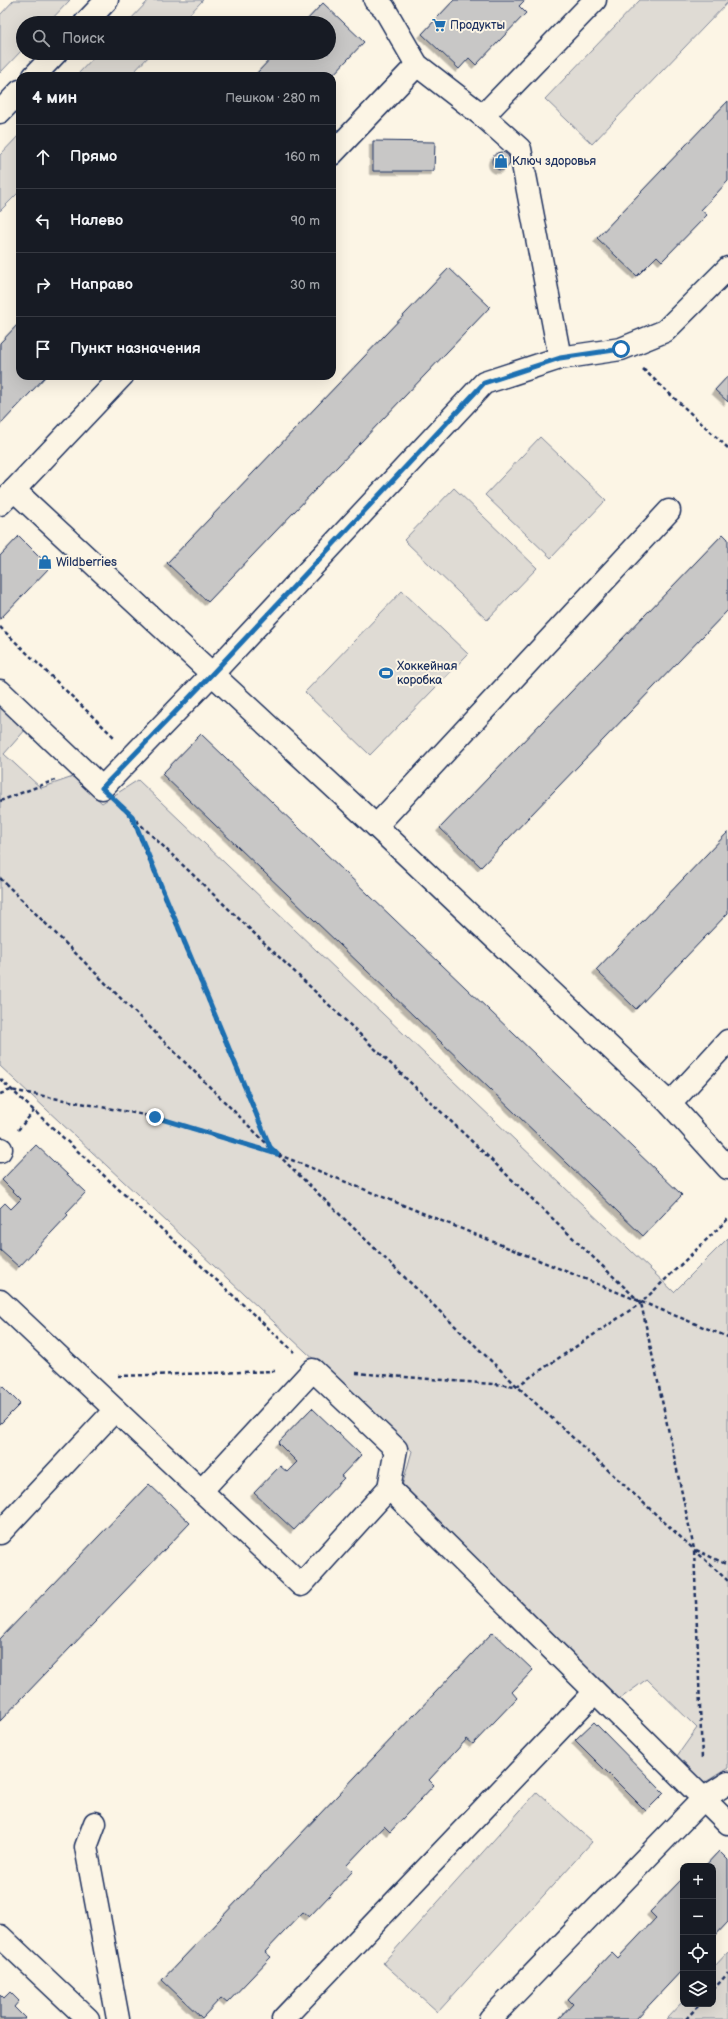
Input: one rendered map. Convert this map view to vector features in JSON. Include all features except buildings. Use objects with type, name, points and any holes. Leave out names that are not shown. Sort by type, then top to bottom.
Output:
[{"type":"street","points":[[92,16],[107,0]]},
{"type":"street","points":[[483,116],[595,0]]},
{"type":"street","points":[[383,3],[417,65],[483,116],[520,149],[560,358]]},
{"type":"street","points":[[38,72],[49,60]]},
{"type":"street","points":[[336,150],[417,65]]},
{"type":"street","points":[[0,112],[16,95]]},
{"type":"street","points":[[0,691],[102,788],[212,674],[484,383],[560,358],[621,349],[665,331],[728,268]]},
{"type":"street","points":[[118,380],[7,497],[212,674],[376,826],[670,1104],[728,1168]]},
{"type":"street","points":[[376,826],[669,511]]},
{"type":"street","points":[[670,1104],[728,1041]]},
{"type":"street","points":[[0,1301],[301,1584],[389,1488],[396,1449],[313,1370],[202,1490]]},
{"type":"street","points":[[0,1532],[115,1410]]},
{"type":"street","points":[[389,1488],[728,1823]]},
{"type":"street","points":[[283,2019],[595,1692]]},
{"type":"street","points":[[490,2019],[704,1798],[728,1783]]},
{"type":"street","points":[[95,1823],[86,1846],[118,2019]]},
{"type":"street","points":[[0,1936],[88,2019]]},
{"type":"path","points":[[621,349],[728,448]]},
{"type":"path","points":[[0,627],[133,756]]},
{"type":"path","points":[[0,801],[82,769]]},
{"type":"path","points":[[102,788],[641,1303],[694,1549],[704,1798]]},
{"type":"path","points":[[132,816],[270,1147]]},
{"type":"path","points":[[0,878],[277,1154],[517,1386],[728,1582]]},
{"type":"path","points":[[0,1079],[313,1370]]},
{"type":"path","points":[[0,1094],[12,1090],[155,1117],[277,1154],[641,1303],[728,1337]]},
{"type":"path","points":[[82,1378],[313,1370],[517,1386],[641,1303],[728,1219]]},
{"type":"path","points":[[694,1549],[728,1565]]},
{"type":"path","points":[[716,1987],[728,1974]]},
{"type":"path","points":[[686,2019],[697,2007]]},
{"type":"shaded area","points":[[14,0],[70,0],[55,16],[16,16],[16,56],[0,73],[0,15]]},
{"type":"shaded area","points":[[149,0],[203,0],[188,16],[134,16]]},
{"type":"shaded area","points":[[640,0],[728,0],[728,2],[592,144],[545,99]]},
{"type":"shaded area","points":[[91,60],[145,60],[134,72],[80,72]]},
{"type":"shaded area","points":[[16,138],[16,195],[0,211],[0,155]]},
{"type":"shaded area","points":[[540,437],[606,500],[551,558],[485,495]]},
{"type":"shaded area","points":[[454,488],[537,568],[487,620],[404,540]]},
{"type":"shaded area","name":"Хоккейная коробка","points":[[402,591],[468,654],[370,755],[305,692]]},
{"type":"shaded area","points":[[0,704],[26,729],[4,754],[41,788],[73,777],[102,803],[138,780],[674,1292],[728,1238],[728,1768],[704,1783],[677,1756],[697,1728],[647,1679],[617,1701],[402,1486],[412,1451],[0,1066]]},
{"type":"shaded area","points":[[537,1792],[592,1842],[438,2012],[383,1963]]},
{"type":"shaded area","points":[[728,1952],[728,2019],[666,2019],[680,2004],[680,2007],[716,2007],[716,1965]]},
{"type":"place","name":"Продукты","points":[[439,25]]},
{"type":"place","name":"Ключ здоровья","points":[[501,161]]},
{"type":"place","name":"Wildberries","points":[[45,562]]},
{"type":"place","name":"Хоккейная коробка","points":[[386,673]]},
{"type":"route","points":[[155,1117],[277,1154],[270,1147],[132,816],[102,788],[212,674],[484,383],[560,358],[621,349]]}]
